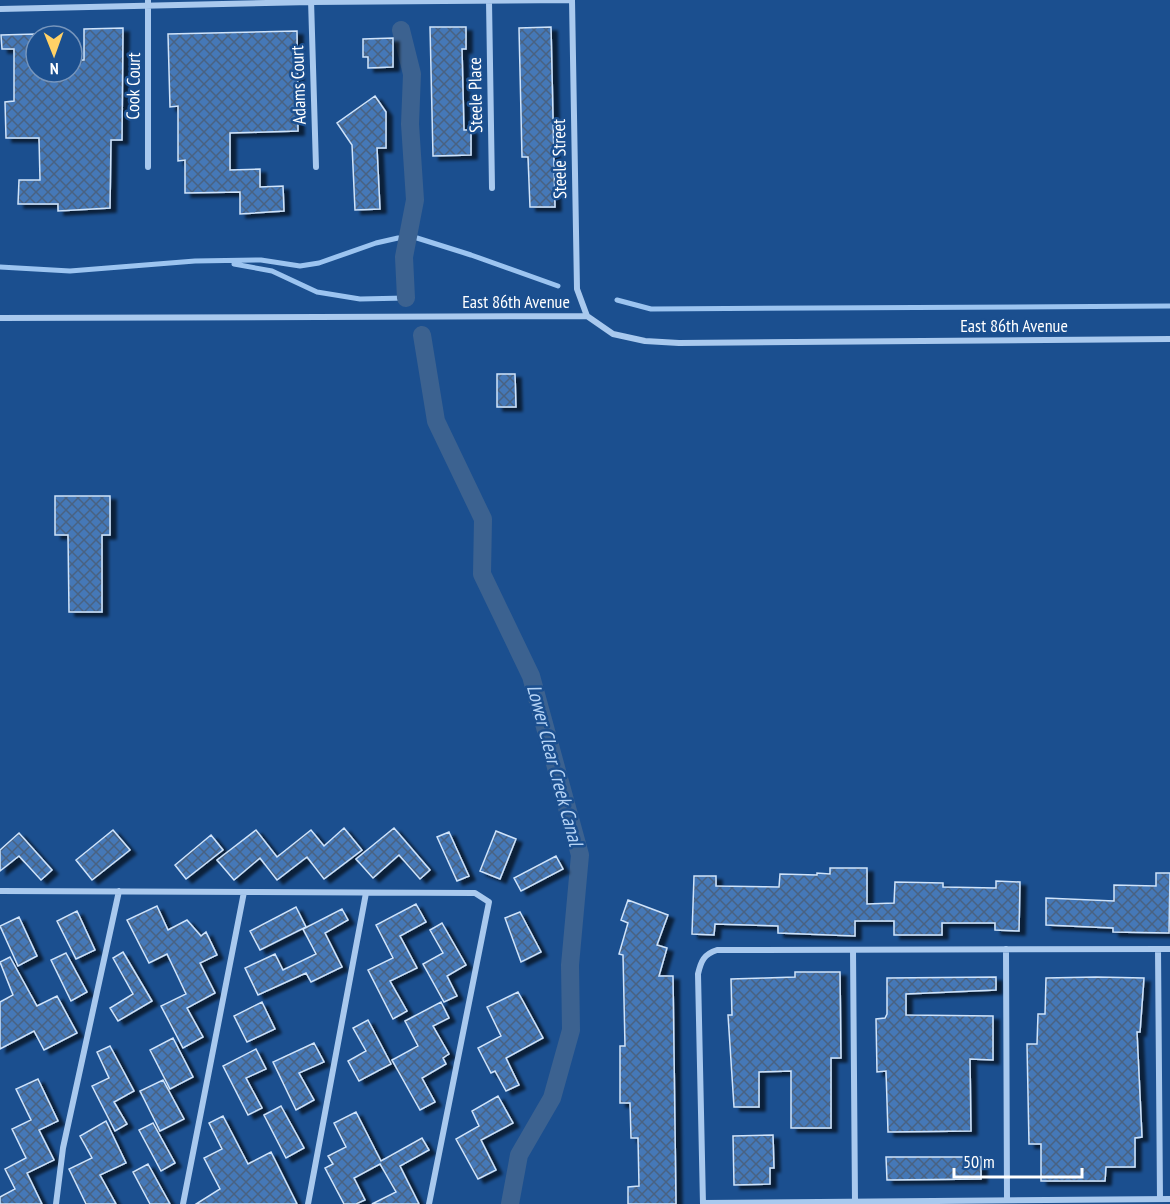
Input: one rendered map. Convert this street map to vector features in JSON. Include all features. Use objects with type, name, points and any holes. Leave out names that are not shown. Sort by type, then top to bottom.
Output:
[{"type":"street","points":[[0,9],[148,3],[572,0]]},
{"type":"street","name":"Steele Street","points":[[572,0],[577,289],[587,316]]},
{"type":"street","name":"Adams Court","points":[[311,1],[316,167]]},
{"type":"street","name":"Steele Place","points":[[489,1],[492,188]]},
{"type":"street","name":"Cook Court","points":[[148,3],[148,166]]},
{"type":"street","name":"East 86th Avenue","points":[[0,318],[587,316],[613,334],[645,341],[679,343],[1170,339]]},
{"type":"street","points":[[0,891],[475,893],[489,902],[429,1204]]},
{"type":"street","points":[[56,1204],[63,1148],[119,891]]},
{"type":"street","points":[[183,1204],[244,892]]},
{"type":"street","points":[[308,1204],[366,892]]},
{"type":"street","points":[[1006,949],[1007,1200]]},
{"type":"street","points":[[1158,949],[1160,1199]]},
{"type":"street","points":[[1170,949],[717,950],[708,953],[700,963],[698,974],[703,1204],[1170,1199]]},
{"type":"street","points":[[853,950],[855,1202]]},
{"type":"building","points":[[430,27],[466,27],[466,49],[462,49],[464,130],[471,130],[471,155],[433,156]]},
{"type":"building","points":[[551,27],[555,207],[530,207],[528,157],[522,157],[519,28]]},
{"type":"building","points":[[123,28],[122,140],[111,140],[110,208],[58,211],[58,204],[18,204],[19,180],[40,180],[39,138],[6,138],[5,102],[14,101],[14,49],[2,49],[1,35],[24,34],[24,84],[84,84],[84,29]]},
{"type":"building","points":[[297,31],[298,131],[230,133],[230,170],[260,169],[260,187],[283,186],[284,211],[240,214],[240,192],[185,193],[185,160],[178,161],[178,106],[170,107],[168,34]]},
{"type":"building","points":[[393,38],[393,67],[368,68],[368,57],[363,57],[363,39]]},
{"type":"building","points":[[375,96],[386,112],[386,148],[377,148],[380,209],[355,210],[352,145],[337,123]]},
{"type":"building","points":[[497,374],[515,374],[516,407],[497,407]]},
{"type":"building","points":[[55,496],[110,496],[110,535],[102,535],[102,612],[69,612],[68,535],[55,535]]},
{"type":"building","points":[[344,828],[362,850],[324,879],[307,857],[277,880],[260,858],[234,880],[217,860],[256,830],[277,857],[311,830],[324,846]]},
{"type":"building","points":[[394,828],[430,870],[420,879],[399,855],[373,878],[356,859]]},
{"type":"building","points":[[113,830],[130,850],[92,880],[76,860]]},
{"type":"building","points":[[496,831],[516,839],[500,879],[480,871]]},
{"type":"building","points":[[449,832],[469,876],[457,881],[437,837]]},
{"type":"building","points":[[19,833],[52,870],[41,880],[19,856],[0,871],[0,850]]},
{"type":"building","points":[[211,835],[223,850],[186,879],[175,865]]},
{"type":"building","points":[[556,856],[563,869],[521,891],[514,878]]},
{"type":"building","points":[[830,868],[867,868],[867,904],[894,903],[895,882],[943,883],[943,887],[996,888],[996,881],[1020,882],[1019,931],[995,930],[995,923],[942,923],[942,935],[894,935],[894,921],[855,921],[855,936],[778,933],[778,926],[715,924],[714,935],[692,934],[694,876],[716,876],[716,886],[779,887],[780,874],[830,874]]},
{"type":"building","points":[[1156,873],[1170,873],[1169,933],[1113,932],[1113,928],[1046,925],[1046,898],[1114,901],[1114,885],[1156,886]]},
{"type":"building","points":[[628,900],[668,915],[657,945],[667,948],[659,976],[673,976],[676,1204],[628,1204],[628,1187],[639,1186],[638,1138],[631,1138],[630,1103],[620,1103],[620,1046],[625,1046],[623,955],[619,954],[628,923],[621,920]]},
{"type":"building","points":[[416,904],[426,922],[400,936],[417,968],[390,981],[407,1011],[393,1019],[368,970],[393,958],[376,925]]},
{"type":"building","points":[[157,906],[168,930],[187,920],[201,936],[206,932],[217,955],[200,963],[215,993],[187,1008],[203,1037],[183,1048],[161,1006],[186,994],[167,954],[149,963],[127,920]]},
{"type":"building","points":[[296,907],[306,927],[260,950],[250,931]]},
{"type":"building","points":[[342,909],[348,920],[325,933],[342,967],[311,982],[306,973],[258,995],[245,968],[275,954],[283,970],[316,954],[303,929]]},
{"type":"building","points":[[77,911],[95,950],[76,959],[57,921]]},
{"type":"building","points":[[520,912],[541,952],[521,962],[505,918]]},
{"type":"building","points":[[19,917],[37,956],[18,966],[0,926]]},
{"type":"building","points":[[442,923],[466,965],[447,976],[457,996],[444,1002],[423,964],[443,953],[430,930]]},
{"type":"building","points":[[123,952],[152,1001],[118,1021],[110,1008],[133,994],[113,958]]},
{"type":"building","points":[[66,953],[87,992],[71,1001],[51,960]]},
{"type":"building","points":[[10,957],[37,1006],[57,996],[77,1033],[44,1050],[34,1031],[0,1049],[0,1002],[13,995],[0,962]]},
{"type":"building","points":[[795,972],[840,972],[841,1058],[831,1058],[831,1128],[791,1128],[791,1071],[759,1072],[759,1107],[734,1107],[728,1015],[732,1015],[731,979],[795,977]]},
{"type":"building","points":[[996,977],[996,990],[906,994],[906,1015],[993,1016],[993,1060],[970,1059],[971,1131],[888,1132],[886,1071],[877,1072],[876,1019],[885,1018],[887,1014],[887,978]]},
{"type":"building","points":[[1046,978],[1144,978],[1140,1032],[1137,1032],[1142,1137],[1135,1138],[1135,1167],[1106,1167],[1105,1181],[1041,1181],[1041,1144],[1029,1144],[1027,1044],[1037,1044],[1038,1014],[1045,1014]]},
{"type":"building","points":[[518,992],[543,1038],[506,1058],[519,1085],[506,1091],[495,1071],[491,1073],[478,1048],[501,1036],[487,1007]]},
{"type":"building","points":[[262,1002],[275,1029],[247,1042],[234,1016]]},
{"type":"building","points":[[441,1002],[449,1018],[433,1026],[449,1054],[443,1058],[446,1064],[422,1078],[435,1102],[420,1110],[392,1060],[418,1046],[405,1021]]},
{"type":"building","points":[[368,1020],[391,1064],[359,1081],[348,1061],[366,1051],[353,1028]]},
{"type":"building","points":[[173,1038],[193,1077],[170,1089],[150,1050]]},
{"type":"building","points":[[314,1043],[324,1062],[299,1073],[314,1100],[296,1110],[273,1062]]},
{"type":"building","points":[[110,1046],[134,1091],[114,1102],[127,1124],[115,1131],[92,1086],[109,1078],[97,1052]]},
{"type":"building","points":[[256,1049],[266,1069],[246,1078],[262,1108],[248,1115],[223,1066]]},
{"type":"building","points":[[38,1079],[58,1121],[39,1130],[54,1160],[27,1173],[42,1204],[0,1204],[0,1197],[15,1189],[5,1169],[26,1158],[12,1129],[31,1120],[16,1089]]},
{"type":"building","points":[[163,1080],[184,1119],[160,1131],[140,1091]]},
{"type":"building","points":[[498,1096],[513,1123],[481,1140],[496,1170],[478,1179],[456,1139],[479,1126],[472,1111]]},
{"type":"building","points":[[281,1106],[304,1148],[286,1158],[264,1115]]},
{"type":"building","points":[[356,1112],[381,1161],[422,1138],[429,1150],[400,1166],[419,1204],[372,1204],[396,1192],[380,1164],[354,1178],[365,1200],[356,1204],[344,1204],[325,1168],[333,1164],[328,1156],[346,1147],[334,1123]]},
{"type":"building","points":[[223,1116],[248,1164],[271,1152],[297,1204],[196,1204],[220,1189],[204,1158],[222,1149],[209,1123]]},
{"type":"building","points":[[106,1121],[126,1163],[100,1175],[116,1204],[86,1204],[69,1169],[92,1158],[80,1136]]},
{"type":"building","points":[[153,1123],[175,1163],[161,1171],[139,1130]]},
{"type":"building","points":[[773,1135],[774,1168],[770,1168],[770,1184],[734,1185],[733,1136]]},
{"type":"building","points":[[886,1157],[981,1157],[981,1179],[887,1180]]},
{"type":"building","points":[[148,1164],[170,1204],[150,1204],[133,1172]]},
{"type":"waterway","name":"Lower Clear Creek Canal","points":[[401,30],[412,74],[410,124],[415,200],[404,257],[406,298]]},
{"type":"waterway","points":[[0,267],[70,271],[195,261],[261,260],[300,266],[319,263],[376,243],[398,238],[417,238],[558,286]]},
{"type":"waterway","points":[[234,264],[272,271],[317,292],[360,299],[406,298]]},
{"type":"waterway","points":[[617,300],[651,309],[1170,306]]},
{"type":"waterway","name":"Lower Clear Creek Canal","points":[[422,335],[436,421],[483,519],[482,574],[531,676],[580,855],[570,965],[571,1030],[552,1098],[519,1155],[510,1204]]}]
